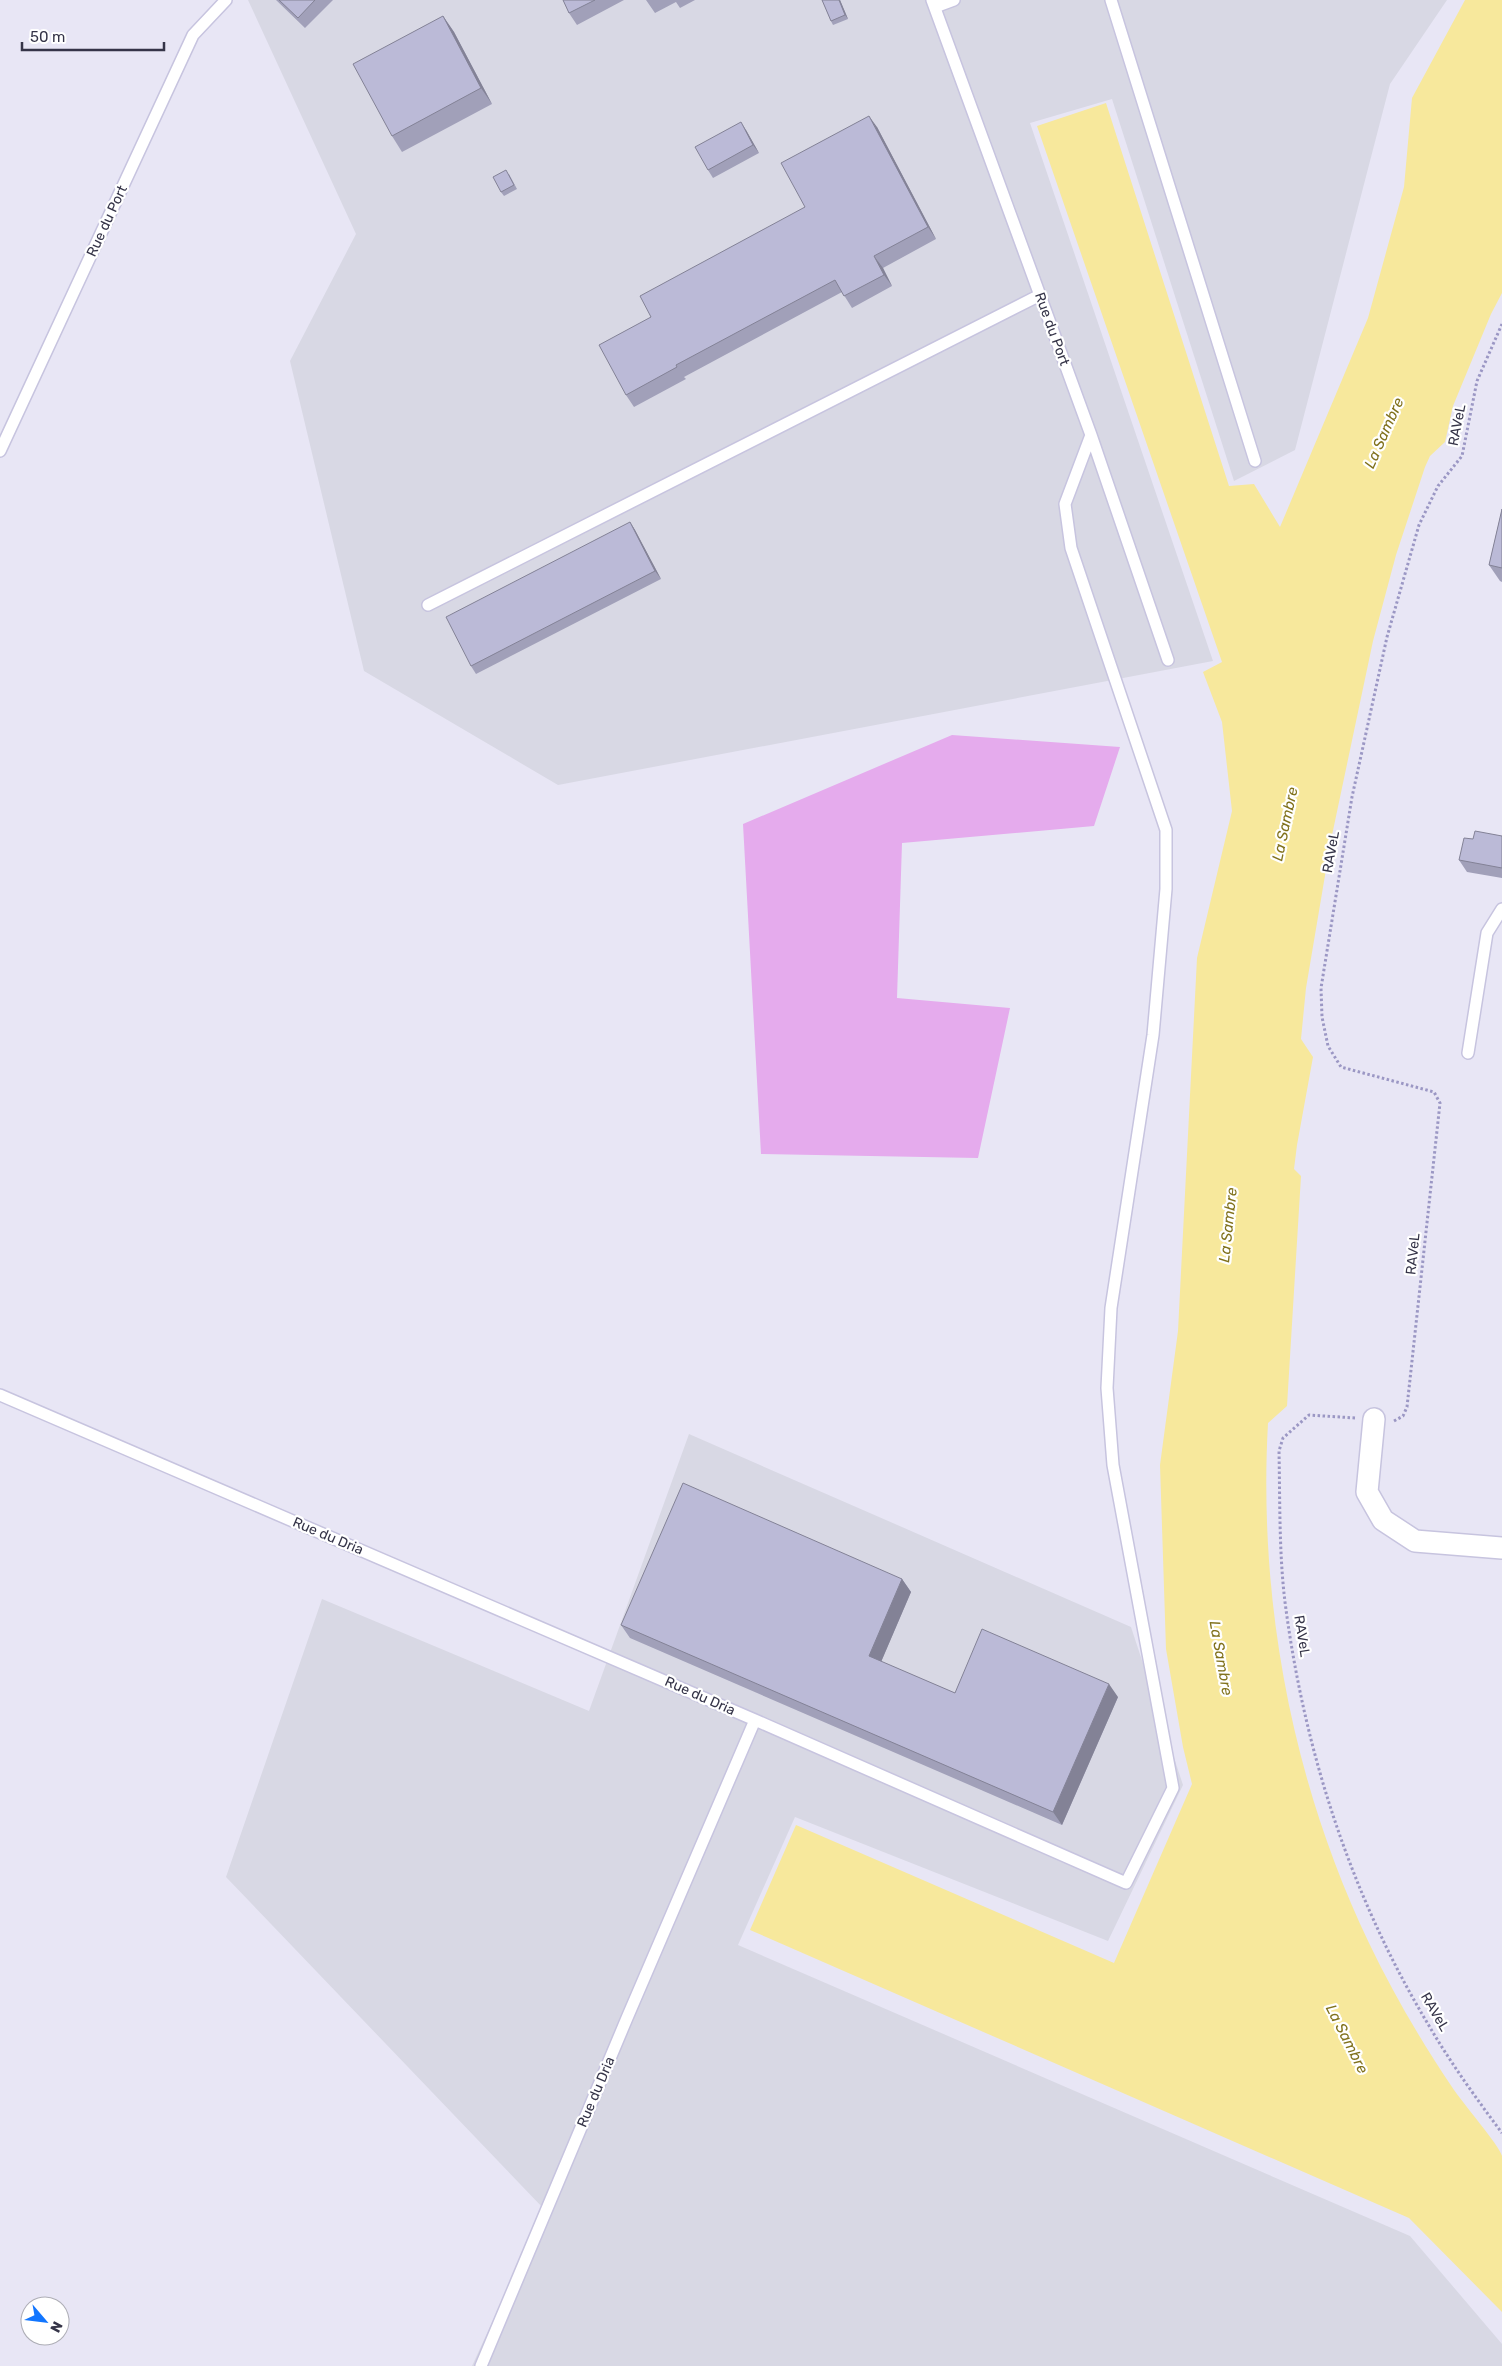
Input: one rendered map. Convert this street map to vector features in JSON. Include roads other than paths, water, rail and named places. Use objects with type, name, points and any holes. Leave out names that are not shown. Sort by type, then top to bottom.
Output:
[{"type":"street","points":[[1374,1419],[1367,1492],[1383,1520],[1414,1541],[1502,1548]]},
{"type":"lane","name":"Rue du Port","points":[[0,451],[193,35],[226,0]]},
{"type":"lane","points":[[933,4],[954,0]]},
{"type":"lane","points":[[1111,0],[1255,461]]},
{"type":"lane","name":"Rue du Port","points":[[933,4],[1091,436],[1168,660]]},
{"type":"lane","points":[[428,606],[1040,295]]},
{"type":"lane","points":[[755,1720],[1126,1883],[1173,1788],[1113,1465],[1107,1388],[1111,1308],[1152,1035],[1166,889],[1166,830],[1071,548],[1065,504],[1091,436]]},
{"type":"lane","points":[[1468,1053],[1486,933],[1502,909]]},
{"type":"lane","name":"Rue du Dria","points":[[0,1395],[755,1720],[481,2366]]},
{"type":"water","name":"La Sambre","points":[[1465,0],[1502,0],[1502,293],[1491,314],[1453,406],[1445,442],[1430,456],[1425,467],[1396,555],[1373,641],[1331,840],[1306,988],[1301,1039],[1313,1057],[1294,1169],[1301,1176],[1287,1406],[1268,1423],[1266,1490],[1269,1557],[1275,1623],[1286,1689],[1301,1755],[1319,1819],[1342,1882],[1378,1962],[1418,2034],[1452,2087],[1502,2156],[1502,2312],[1409,2218],[750,1930],[796,1825],[1114,1963],[1192,1784],[1183,1747],[1166,1649],[1160,1465],[1178,1331],[1197,958],[1232,811],[1222,722],[1203,672],[1222,662],[1037,126],[1106,103],[1229,486],[1254,484],[1280,527],[1368,318],[1404,187],[1412,98]]}]
